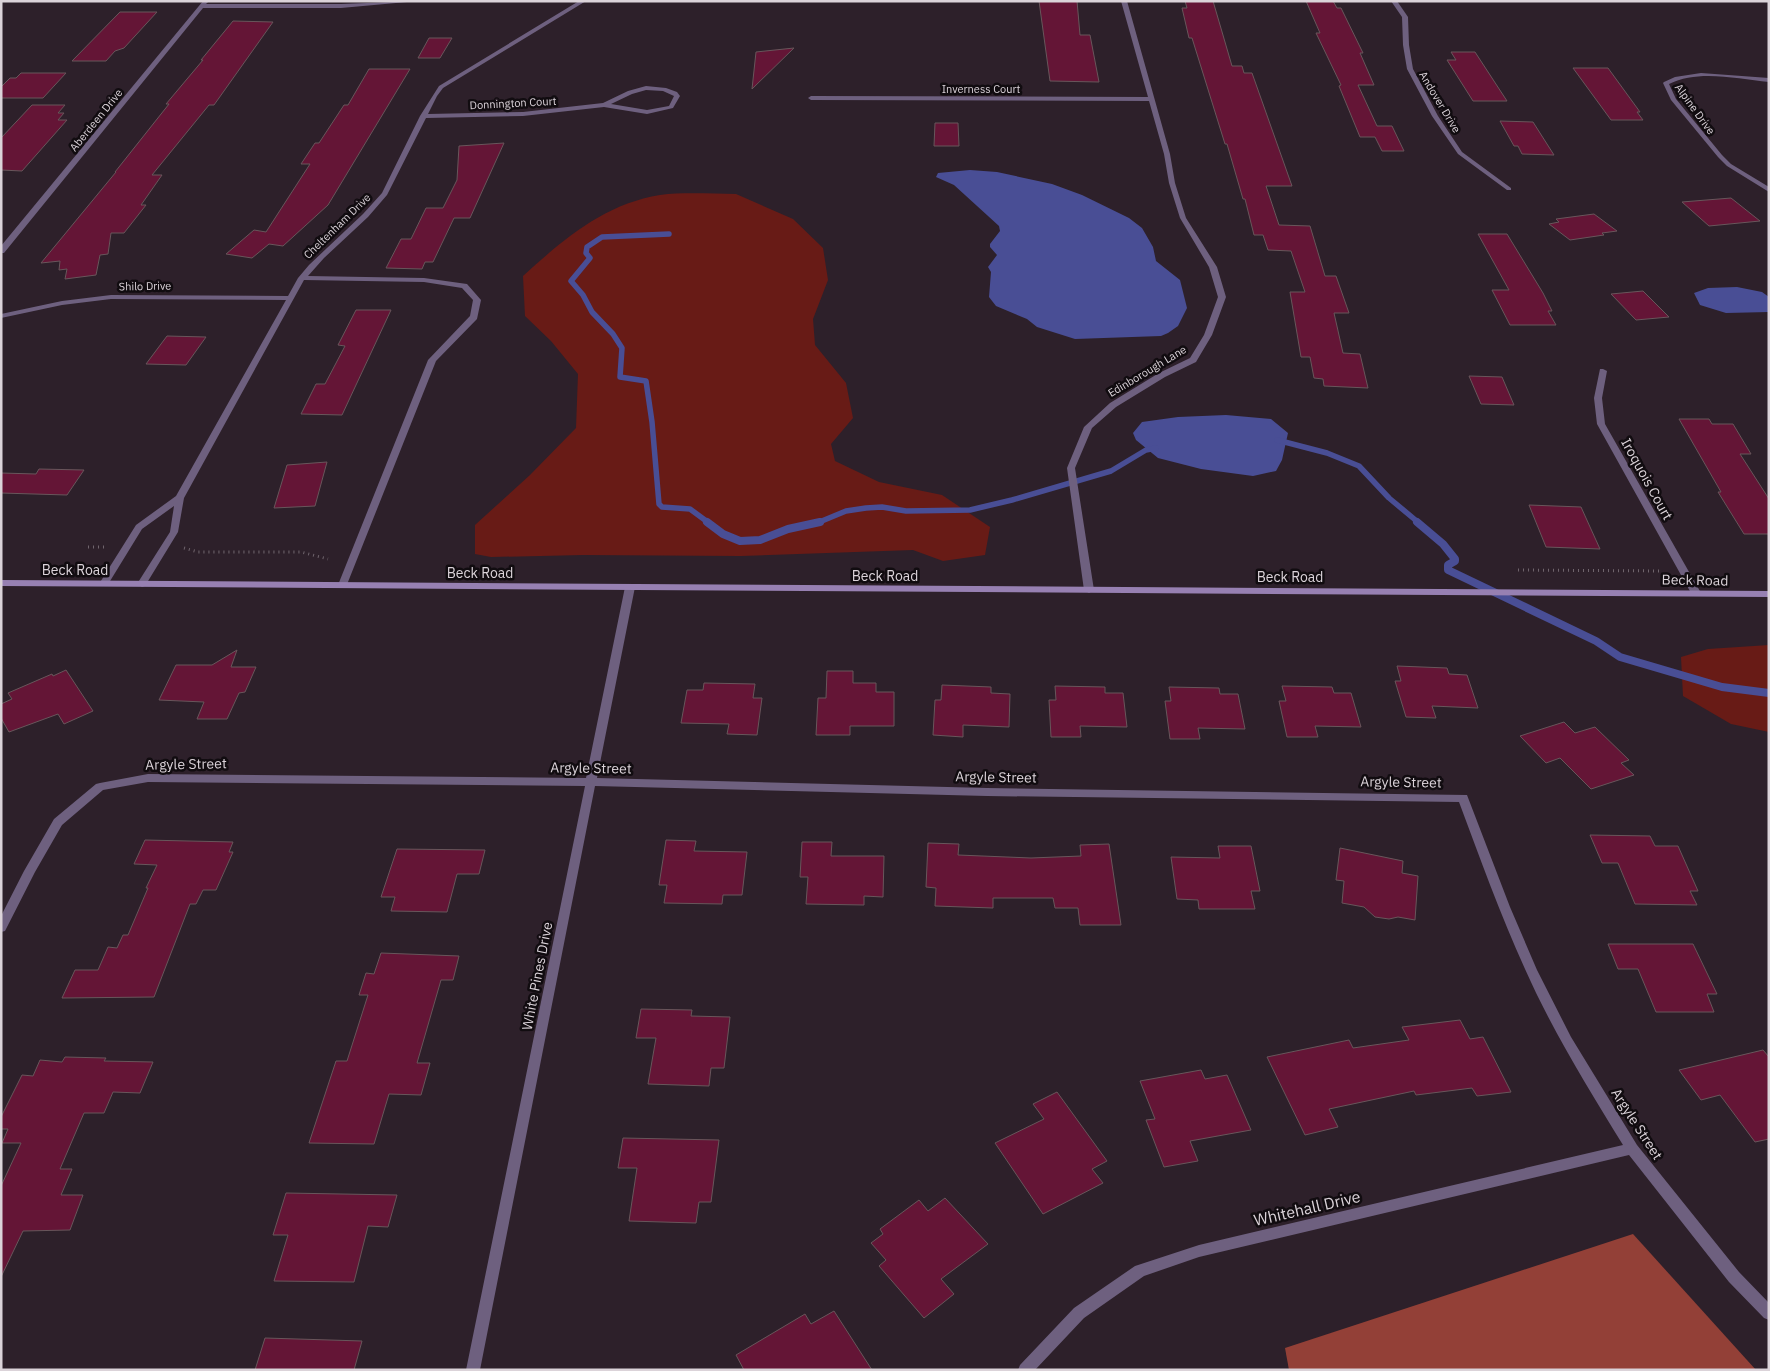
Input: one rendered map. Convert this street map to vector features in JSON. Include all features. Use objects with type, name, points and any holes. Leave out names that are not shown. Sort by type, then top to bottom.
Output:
[{"type":"main road","name":"Beck Road","points":[[1,583],[1769,594]]},
{"type":"street","points":[[205,3],[351,6],[415,1]]},
{"type":"street","name":"Cheltenham Drive","points":[[142,584],[174,532],[180,498],[302,278],[319,259],[375,207],[385,194],[434,96],[441,88],[582,1]]},
{"type":"street","name":"Edinborough Lane","points":[[1089,590],[1071,468],[1088,427],[1113,405],[1162,375],[1193,360],[1208,335],[1222,297],[1213,267],[1183,218],[1124,1]]},
{"type":"street","name":"Andover Drive","points":[[1394,1],[1404,17],[1410,70],[1434,116],[1460,153],[1509,189]]},
{"type":"street","name":"Aberdeen Drive","points":[[1,251],[205,3]]},
{"type":"street","name":"Alpine Drive","points":[[1769,80],[1688,76],[1675,78],[1666,83],[1670,94],[1720,156],[1729,165],[1769,190]]},
{"type":"street","name":"Donnington Court","points":[[423,116],[523,114],[604,104],[640,88],[668,90],[677,96],[671,107],[647,112],[604,104]]},
{"type":"street","name":"Inverness Court","points":[[811,98],[1151,99]]},
{"type":"street","points":[[302,278],[424,280],[464,286],[477,300],[474,317],[432,360],[343,585]]},
{"type":"street","name":"Shilo Drive","points":[[1,316],[62,302],[111,297],[291,298]]},
{"type":"street","name":"Iroquois Court","points":[[1603,371],[1598,398],[1601,424],[1696,593]]},
{"type":"street","name":"Cheltenham Drive","points":[[104,584],[139,527],[180,498]]},
{"type":"street","name":"White Pines Drive","points":[[473,1370],[630,587]]},
{"type":"street","name":"Argyle Street","points":[[1,928],[58,822],[100,787],[148,778],[591,782],[987,792],[1463,798],[1504,907],[1531,970],[1567,1041],[1632,1150],[1734,1277],[1769,1312]]},
{"type":"street","name":"Whitehall Drive","points":[[1025,1370],[1079,1313],[1140,1271],[1199,1251],[1632,1150]]},
{"type":"path","points":[[88,547],[127,547]]},
{"type":"path","points":[[164,547],[189,548],[198,552],[301,552],[328,559]]},
{"type":"path","points":[[1518,570],[1684,572]]},
{"type":"shaded area","points":[[688,193],[736,194],[793,219],[823,248],[828,280],[813,319],[815,345],[846,383],[853,418],[831,444],[835,461],[879,482],[942,495],[990,527],[985,555],[943,561],[913,550],[741,556],[583,555],[491,557],[475,554],[475,525],[530,475],[576,428],[578,374],[551,341],[525,316],[523,276],[570,236],[621,206],[660,195]]},
{"type":"shaded area","points":[[1769,645],[1769,732],[1731,724],[1683,696],[1681,657],[1708,649]]},
{"type":"shaded area","points":[[1633,1234],[1756,1370],[1289,1370],[1285,1348]]},
{"type":"water","points":[[970,170],[997,172],[1052,184],[1082,195],[1129,218],[1142,228],[1153,247],[1156,261],[1180,280],[1187,308],[1178,326],[1161,336],[1075,339],[1037,327],[1027,319],[996,306],[989,297],[991,272],[988,267],[997,255],[990,247],[990,244],[1000,231],[999,226],[954,185],[936,177],[938,173]]},
{"type":"water","points":[[1737,287],[1762,292],[1769,297],[1769,312],[1726,313],[1700,305],[1694,293],[1708,288]]},
{"type":"water","points":[[1226,415],[1271,419],[1288,433],[1282,460],[1276,471],[1253,476],[1201,469],[1158,458],[1136,440],[1133,433],[1142,422],[1178,417]]},
{"type":"building","points":[[1039,1],[1077,1],[1080,35],[1090,35],[1099,82],[1050,81]]},
{"type":"building","points":[[1185,1],[1213,1],[1232,66],[1242,66],[1244,73],[1252,73],[1292,186],[1266,186],[1279,225],[1310,226],[1325,276],[1336,276],[1349,313],[1334,313],[1343,353],[1360,354],[1368,388],[1324,386],[1323,379],[1314,378],[1310,357],[1301,357],[1290,292],[1305,292],[1291,251],[1268,250],[1263,235],[1254,235],[1245,199],[1243,199],[1227,144],[1225,144],[1192,38],[1189,38],[1182,8],[1187,8]]},
{"type":"building","points":[[1306,1],[1333,1],[1337,8],[1341,8],[1363,53],[1360,53],[1374,85],[1358,85],[1377,126],[1392,126],[1404,151],[1382,151],[1375,137],[1360,137],[1339,86],[1341,85],[1316,33],[1320,33]]},
{"type":"building","points":[[120,12],[157,12],[124,48],[115,51],[106,61],[72,61]]},
{"type":"building","points":[[233,21],[273,22],[214,105],[209,105],[152,175],[162,175],[141,205],[146,205],[124,233],[111,233],[108,254],[100,255],[96,275],[65,279],[67,269],[59,270],[60,261],[41,263],[116,172],[169,104],[166,104]]},
{"type":"building","points":[[429,38],[452,38],[440,58],[418,58]]},
{"type":"building","points":[[794,48],[752,89],[756,52]]},
{"type":"building","points":[[1451,52],[1475,52],[1507,101],[1473,101],[1447,60],[1456,60]]},
{"type":"building","points":[[1573,68],[1608,68],[1640,112],[1637,112],[1643,120],[1611,120]]},
{"type":"building","points":[[369,69],[410,69],[328,205],[283,246],[269,244],[252,258],[226,254],[254,230],[266,232],[310,164],[301,164],[315,143],[319,143],[344,105],[348,105]]},
{"type":"building","points":[[21,73],[66,73],[43,98],[1,98],[1,87],[10,78],[16,78]]},
{"type":"building","points":[[32,105],[65,105],[58,113],[64,113],[58,120],[67,120],[22,171],[1,170],[1,138]]},
{"type":"building","points":[[1500,121],[1533,122],[1554,155],[1522,154],[1518,146],[1514,146]]},
{"type":"building","points":[[935,123],[958,123],[959,146],[934,146]]},
{"type":"building","points":[[504,143],[470,218],[454,218],[433,262],[425,262],[422,269],[386,268],[401,239],[411,239],[426,208],[443,208],[457,180],[459,146]]},
{"type":"building","points":[[1731,198],[1760,221],[1709,226],[1682,202]]},
{"type":"building","points":[[1594,214],[1617,231],[1570,240],[1549,224],[1559,222],[1556,219]]},
{"type":"building","points":[[1478,234],[1507,234],[1543,293],[1552,311],[1548,311],[1556,325],[1510,325],[1492,290],[1509,290]]},
{"type":"building","points":[[1643,291],[1669,317],[1636,320],[1611,294]]},
{"type":"building","points":[[356,310],[391,310],[342,415],[301,414],[316,384],[325,384],[345,346],[338,345]]},
{"type":"building","points":[[167,336],[206,337],[186,365],[146,364]]},
{"type":"building","points":[[1469,376],[1502,377],[1514,405],[1481,404]]},
{"type":"building","points":[[1679,419],[1709,419],[1712,424],[1733,424],[1751,454],[1740,454],[1769,499],[1769,534],[1744,534],[1718,492],[1721,492]]},
{"type":"building","points":[[327,462],[315,506],[274,508],[287,465]]},
{"type":"building","points":[[39,469],[84,470],[67,495],[1,493],[1,473],[36,474]]},
{"type":"building","points":[[1529,505],[1581,507],[1600,549],[1546,547]]},
{"type":"building","points":[[237,650],[231,667],[256,667],[245,692],[239,693],[227,719],[197,719],[204,702],[159,700],[176,665],[212,665]]},
{"type":"building","points":[[1397,666],[1447,668],[1449,674],[1467,675],[1478,708],[1432,706],[1436,718],[1406,717],[1395,681],[1401,681]]},
{"type":"building","points":[[66,670],[93,711],[64,724],[58,714],[9,732],[1,718],[1,704],[12,699],[8,693]]},
{"type":"building","points":[[827,671],[853,671],[853,683],[876,683],[876,692],[894,692],[894,726],[850,726],[850,735],[816,735],[818,698],[826,698]]},
{"type":"building","points":[[704,683],[755,684],[753,698],[762,698],[757,735],[727,734],[729,724],[681,723],[687,690],[703,690]]},
{"type":"building","points":[[942,685],[991,687],[991,693],[1010,694],[1009,727],[963,725],[963,737],[933,735],[935,700],[941,700]]},
{"type":"building","points":[[1055,686],[1105,687],[1105,693],[1123,693],[1127,727],[1080,726],[1081,737],[1051,737],[1049,700],[1056,700]]},
{"type":"building","points":[[1282,686],[1332,687],[1334,693],[1351,693],[1361,727],[1315,726],[1318,737],[1287,737],[1279,701],[1286,701]]},
{"type":"building","points":[[1169,687],[1219,688],[1220,694],[1238,694],[1245,729],[1198,728],[1200,739],[1170,739],[1165,701],[1171,701]]},
{"type":"building","points":[[1564,722],[1575,733],[1595,727],[1629,760],[1621,763],[1634,775],[1591,789],[1560,758],[1546,763],[1520,736]]},
{"type":"building","points":[[1590,835],[1650,836],[1655,846],[1678,846],[1698,891],[1690,891],[1697,905],[1635,904],[1618,863],[1602,863]]},
{"type":"building","points":[[145,840],[233,842],[229,852],[233,852],[216,890],[203,890],[196,904],[190,904],[154,997],[62,998],[75,970],[98,970],[108,947],[117,948],[123,935],[128,935],[157,865],[134,864]]},
{"type":"building","points":[[666,840],[696,841],[694,851],[747,852],[742,895],[723,895],[722,904],[664,903],[667,885],[659,885]]},
{"type":"building","points":[[802,842],[832,842],[831,856],[884,856],[883,897],[864,896],[864,905],[806,904],[808,877],[800,877]]},
{"type":"building","points":[[928,843],[959,844],[958,855],[1031,858],[1081,856],[1080,845],[1109,844],[1121,925],[1080,925],[1078,908],[1055,908],[1053,898],[993,898],[993,908],[935,906],[936,888],[926,887]]},
{"type":"building","points":[[1218,846],[1251,846],[1260,891],[1251,891],[1255,909],[1199,909],[1198,900],[1177,899],[1171,857],[1220,858]]},
{"type":"building","points":[[1340,848],[1403,861],[1402,873],[1418,876],[1415,920],[1398,917],[1389,919],[1375,917],[1364,907],[1342,903],[1344,881],[1336,880]]},
{"type":"building","points":[[397,849],[485,850],[479,874],[457,874],[447,912],[391,911],[395,897],[381,897]]},
{"type":"building","points":[[1608,944],[1693,944],[1717,994],[1707,994],[1714,1012],[1656,1012],[1638,969],[1618,969]]},
{"type":"building","points":[[381,953],[459,956],[453,980],[441,980],[417,1063],[430,1063],[421,1095],[389,1094],[374,1144],[309,1143],[336,1061],[347,1061],[368,995],[359,995],[366,973],[374,974]]},
{"type":"building","points":[[641,1009],[692,1010],[691,1016],[730,1017],[724,1068],[711,1068],[709,1086],[648,1084],[656,1038],[636,1038]]},
{"type":"building","points":[[1460,1020],[1470,1039],[1483,1037],[1511,1092],[1477,1096],[1472,1088],[1416,1095],[1414,1091],[1329,1109],[1338,1127],[1305,1135],[1267,1057],[1349,1040],[1353,1048],[1409,1040],[1402,1027]]},
{"type":"building","points":[[1763,1050],[1769,1057],[1769,1139],[1755,1142],[1720,1095],[1701,1100],[1679,1070]]},
{"type":"building","points":[[65,1057],[106,1058],[104,1061],[153,1062],[140,1093],[113,1092],[104,1113],[84,1113],[60,1169],[72,1169],[61,1195],[83,1195],[70,1230],[23,1231],[1,1277],[1,1186],[21,1143],[2,1143],[8,1129],[1,1129],[1,1117],[22,1075],[33,1076],[40,1060],[62,1062]]},
{"type":"building","points":[[1201,1070],[1205,1079],[1227,1075],[1251,1130],[1190,1141],[1198,1161],[1164,1167],[1146,1120],[1155,1119],[1140,1081]]},
{"type":"building","points":[[1057,1092],[1107,1161],[1092,1169],[1103,1183],[1043,1214],[995,1143],[1044,1119],[1033,1104]]},
{"type":"building","points":[[623,1138],[719,1140],[711,1202],[699,1202],[696,1223],[629,1221],[637,1168],[618,1168]]},
{"type":"building","points":[[286,1193],[397,1195],[388,1227],[368,1226],[354,1282],[274,1281],[288,1235],[273,1235]]},
{"type":"building","points":[[945,1198],[988,1244],[941,1279],[954,1294],[924,1318],[879,1266],[886,1260],[871,1243],[883,1234],[880,1229],[919,1200],[928,1211]]},
{"type":"building","points":[[834,1311],[872,1370],[744,1370],[736,1355],[805,1314],[811,1324]]},
{"type":"building","points":[[265,1338],[362,1341],[354,1370],[255,1370]]},
{"type":"waterway","points":[[669,234],[602,237],[587,247],[586,253],[590,258],[571,281],[583,295],[592,312],[613,334],[622,348],[620,377],[646,381],[652,422],[659,504],[662,507],[690,509],[709,523]]},
{"type":"waterway","points":[[1277,440],[1327,453],[1359,466],[1389,498],[1419,523]]},
{"type":"waterway","points":[[819,522],[846,511],[866,508],[882,507],[906,511],[970,510],[1012,500],[1111,471],[1146,450],[1156,448]]},
{"type":"waterway","points":[[707,522],[723,534],[740,541],[760,540],[788,529],[819,522]]},
{"type":"waterway","points":[[1417,522],[1443,544],[1455,559],[1455,561],[1448,565],[1448,570],[1596,641],[1620,657],[1722,687],[1769,693]]}]
